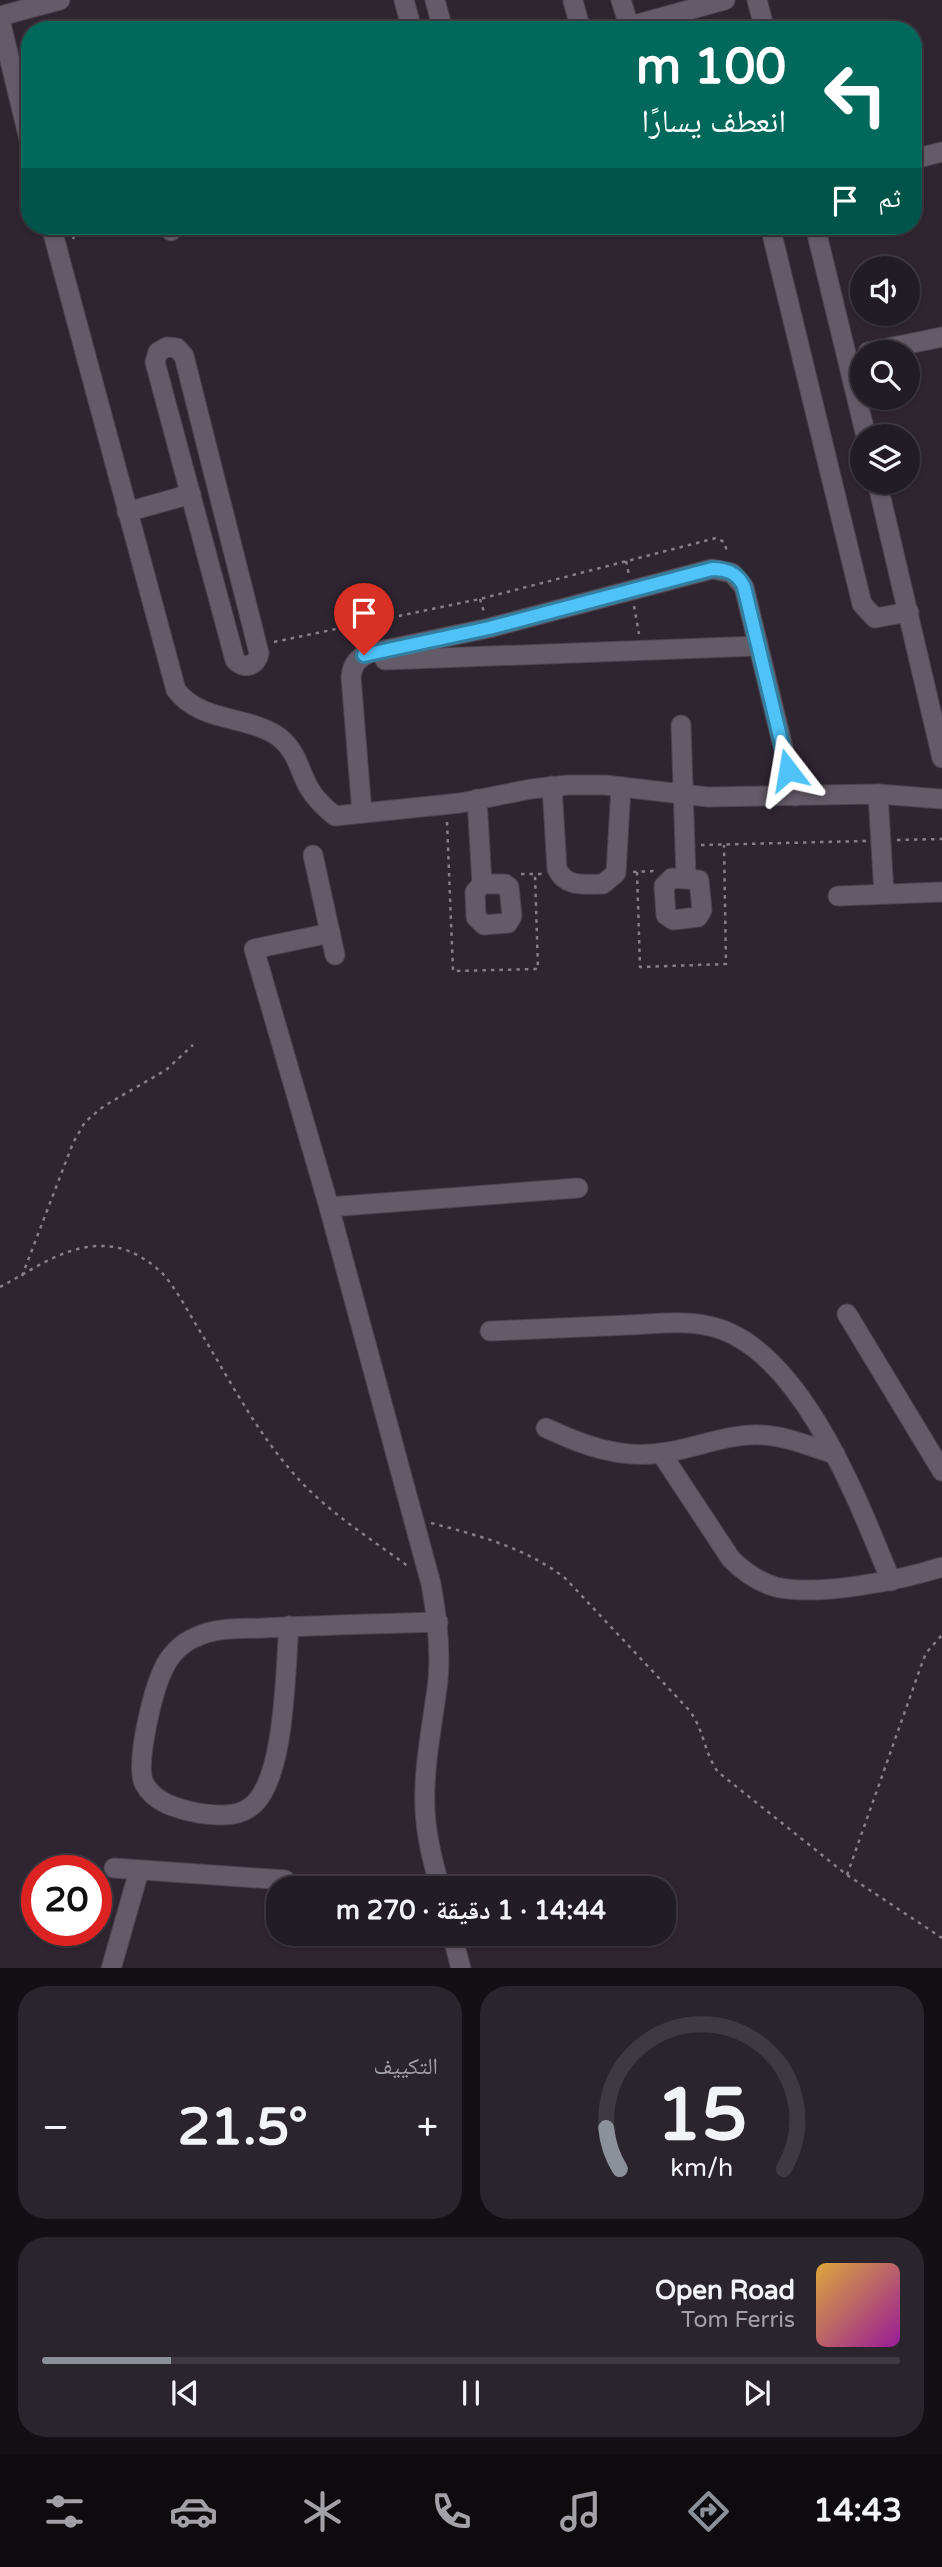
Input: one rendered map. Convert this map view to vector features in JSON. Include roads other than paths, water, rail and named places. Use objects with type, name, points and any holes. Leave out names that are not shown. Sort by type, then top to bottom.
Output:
[{"type":"street","points":[[21,106],[0,18],[60,0]]},
{"type":"street","points":[[404,0],[410,21]]},
{"type":"street","points":[[435,0],[441,21]]},
{"type":"street","points":[[621,0],[622,21]]},
{"type":"street","points":[[648,21],[725,0]]},
{"type":"street","points":[[757,0],[763,21]]},
{"type":"street","points":[[573,1],[579,21]]},
{"type":"street","points":[[922,157],[942,152]]},
{"type":"street","points":[[53,235],[173,680],[182,698],[212,715],[275,734],[296,756],[307,785],[335,816],[477,799],[552,786],[621,787],[683,796],[878,794],[942,799]]},
{"type":"street","points":[[772,235],[862,604],[875,618],[909,612]]},
{"type":"street","points":[[818,235],[850,342]]},
{"type":"street","points":[[920,341],[942,337]]},
{"type":"street","points":[[167,347],[177,348],[184,356],[213,469],[259,657],[254,664],[246,666],[235,660],[156,362],[158,352],[167,347]]},
{"type":"street","points":[[127,512],[190,490],[213,469]]},
{"type":"street","points":[[190,490],[219,494]]},
{"type":"street","points":[[880,494],[942,758]]},
{"type":"street","points":[[362,813],[351,675],[359,658],[370,653],[489,628],[712,569],[732,573],[744,587],[795,796]]},
{"type":"street","points":[[351,675],[365,666],[389,660],[758,646]]},
{"type":"street","points":[[681,725],[686,878]]},
{"type":"street","points":[[552,786],[559,874],[573,884],[603,884],[616,873],[621,787]]},
{"type":"street","points":[[878,794],[884,894]]},
{"type":"street","points":[[477,799],[482,884]]},
{"type":"street","points":[[313,855],[335,956]]},
{"type":"street","points":[[838,896],[942,892]]},
{"type":"street","points":[[330,933],[254,949],[329,1207],[432,1584],[438,1622],[438,1681],[426,1769],[425,1799],[429,1849],[437,1876]]},
{"type":"street","points":[[329,1207],[578,1188]]},
{"type":"street","points":[[847,1314],[942,1471]]},
{"type":"street","points":[[490,1331],[683,1323],[723,1329],[759,1349],[780,1369],[835,1454],[891,1581]]},
{"type":"street","points":[[546,1429],[582,1444],[616,1453],[661,1453],[736,1437],[762,1435],[790,1440],[835,1454]]},
{"type":"street","points":[[661,1453],[731,1559],[758,1580],[790,1590],[891,1581],[942,1567]]},
{"type":"street","points":[[289,1626],[277,1752],[259,1799],[239,1813],[216,1814],[189,1811],[157,1799],[146,1787],[140,1764],[157,1686],[170,1657],[182,1646],[210,1632],[289,1626],[438,1622]]},
{"type":"street","points":[[114,1868],[266,1879]]},
{"type":"street","points":[[111,1968],[139,1871]]},
{"type":"street","points":[[455,1946],[461,1968]]}]
